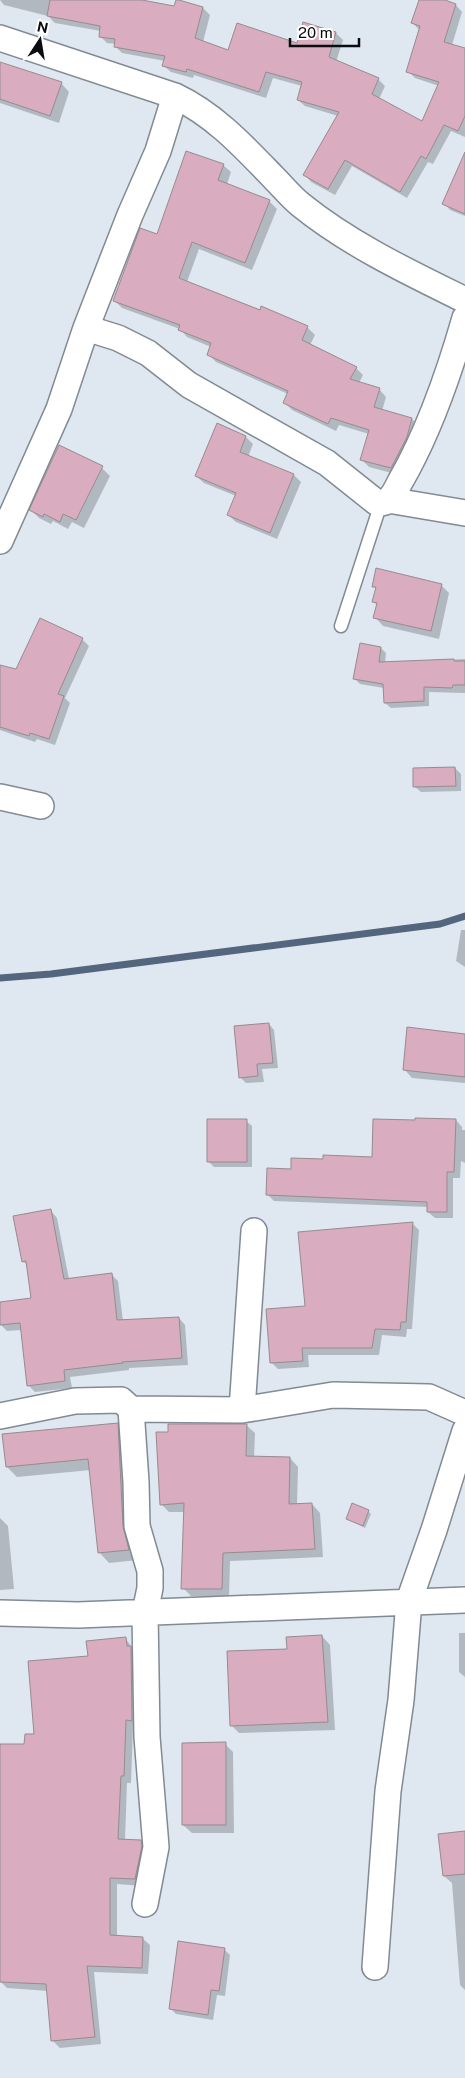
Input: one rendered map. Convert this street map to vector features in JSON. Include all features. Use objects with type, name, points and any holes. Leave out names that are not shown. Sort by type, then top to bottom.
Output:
[{"type":"street","points":[[0,38],[175,96],[196,106],[233,136],[300,204],[330,226],[416,276],[465,300]]},
{"type":"street","points":[[0,541],[59,409],[86,328],[130,215],[158,151],[175,96]]},
{"type":"street","points":[[385,502],[412,462],[452,365],[465,318]]},
{"type":"street","points":[[86,328],[118,338],[148,353],[189,385],[328,463],[376,502],[465,513]]},
{"type":"street","points":[[0,797],[41,806]]},
{"type":"street","points":[[242,1410],[254,1231]]},
{"type":"street","points":[[0,1416],[75,1401],[121,1400],[131,1409],[242,1410],[333,1395],[429,1397],[465,1413]]},
{"type":"street","points":[[131,1409],[137,1526],[150,1571],[150,1588],[145,1612],[148,1737],[156,1847],[145,1904]]},
{"type":"street","points":[[376,1968],[388,1791],[401,1700],[409,1601],[465,1433]]},
{"type":"street","points":[[0,1613],[78,1616],[465,1600]]},
{"type":"lane","points":[[341,626],[385,502]]},
{"type":"building","points":[[50,0],[142,0],[174,6],[176,0],[179,0],[203,7],[195,38],[228,50],[237,23],[297,43],[303,22],[336,32],[329,57],[379,78],[372,94],[422,121],[439,82],[406,72],[420,26],[411,23],[419,0],[445,0],[456,4],[444,42],[465,48],[465,116],[458,131],[444,125],[426,159],[421,156],[400,192],[345,160],[328,189],[303,175],[339,112],[297,100],[302,82],[266,72],[259,92],[187,69],[186,72],[162,66],[165,56],[114,47],[115,39],[99,37],[100,26],[47,16]]},
{"type":"building","points":[[0,62],[62,82],[50,116],[0,99]]},
{"type":"building","points":[[186,151],[224,164],[218,180],[270,200],[245,263],[192,242],[179,278],[260,310],[261,306],[308,326],[302,340],[357,367],[350,379],[380,388],[374,407],[412,418],[407,437],[391,468],[360,460],[369,430],[331,418],[328,424],[283,403],[288,391],[207,355],[211,343],[178,330],[180,325],[113,301],[140,228],[157,234]]},
{"type":"building","points":[[465,152],[465,214],[442,204]]},
{"type":"building","points":[[217,423],[246,436],[240,452],[294,474],[270,533],[227,515],[236,493],[195,476]]},
{"type":"building","points":[[59,445],[103,466],[76,520],[63,514],[60,522],[44,514],[43,517],[29,510]]},
{"type":"building","points":[[376,568],[442,584],[431,631],[373,618],[377,603],[372,602],[376,587],[372,587]]},
{"type":"building","points":[[40,618],[83,638],[58,694],[64,696],[49,739],[30,733],[29,736],[0,727],[0,665],[16,669]]},
{"type":"building","points":[[360,643],[381,647],[379,662],[454,659],[454,661],[465,661],[465,685],[453,685],[452,688],[424,687],[424,701],[384,703],[383,684],[353,679]]},
{"type":"building","points":[[455,767],[456,786],[413,787],[413,768]]},
{"type":"building","points":[[269,1023],[273,1063],[257,1064],[258,1076],[239,1078],[234,1026]]},
{"type":"building","points":[[407,1027],[465,1034],[465,1077],[403,1070]]},
{"type":"building","points":[[415,1118],[456,1119],[454,1172],[447,1172],[447,1212],[427,1212],[427,1202],[266,1195],[267,1168],[291,1169],[291,1158],[323,1159],[323,1155],[372,1157],[373,1119],[415,1120]]},
{"type":"building","points":[[207,1119],[247,1119],[247,1162],[207,1162]]},
{"type":"building","points":[[51,1209],[64,1279],[112,1273],[117,1320],[179,1317],[182,1358],[122,1362],[64,1370],[65,1381],[27,1386],[20,1323],[0,1325],[0,1302],[31,1298],[26,1261],[22,1262],[13,1216]]},
{"type":"building","points":[[413,1222],[406,1322],[401,1322],[400,1330],[375,1329],[372,1348],[302,1348],[303,1361],[270,1363],[266,1309],[305,1306],[298,1232]]},
{"type":"building","points":[[118,1423],[123,1526],[129,1550],[98,1553],[88,1459],[6,1467],[2,1434]]},
{"type":"building","points":[[168,1424],[247,1424],[246,1456],[290,1457],[289,1504],[312,1503],[315,1549],[223,1553],[222,1589],[181,1589],[184,1503],[160,1505],[156,1432],[168,1432]]},
{"type":"building","points":[[352,1503],[369,1510],[363,1526],[346,1519]]},
{"type":"building","points":[[322,1635],[328,1722],[230,1726],[227,1651],[287,1649],[286,1637]]},
{"type":"building","points":[[126,1637],[127,1646],[131,1646],[132,1721],[126,1720],[124,1776],[121,1776],[118,1839],[141,1840],[142,1846],[135,1879],[110,1878],[110,1935],[143,1937],[142,1968],[87,1966],[95,2037],[51,2041],[46,1984],[0,1982],[0,1744],[24,1744],[25,1734],[34,1734],[28,1661],[88,1656],[86,1641]]},
{"type":"building","points":[[226,1742],[226,1825],[182,1825],[182,1743]]},
{"type":"building","points":[[465,1831],[465,1874],[443,1876],[438,1834]]},
{"type":"building","points":[[178,1941],[225,1948],[219,1991],[211,1990],[208,2015],[169,2009]]},
{"type":"waterway","points":[[0,978],[51,974],[440,924],[465,916]]}]
